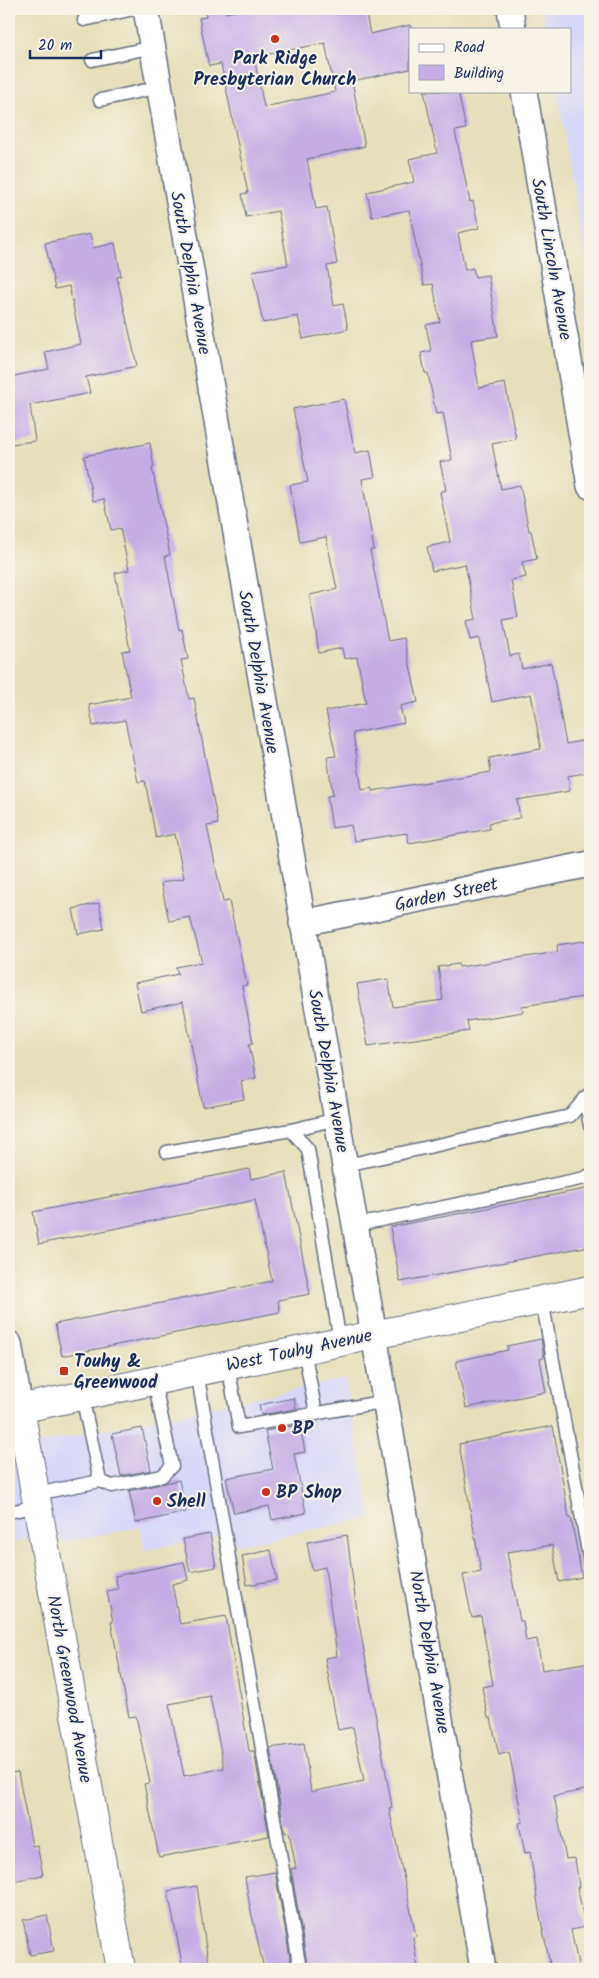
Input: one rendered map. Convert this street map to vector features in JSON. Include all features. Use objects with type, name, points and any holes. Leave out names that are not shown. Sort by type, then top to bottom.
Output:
[{"type":"main road","name":"West Touhy Avenue","points":[[14,1410],[590,1290]]},
{"type":"main road","name":"North Greenwood Avenue","points":[[14,1410],[36,1500],[121,1969]]},
{"type":"street","name":"South Delphia Avenue","points":[[146,9],[302,923],[376,1334]]},
{"type":"street","points":[[510,9],[513,28]]},
{"type":"street","name":"South Lincoln Avenue","points":[[524,92],[590,486]]},
{"type":"street","name":"Garden Street","points":[[302,923],[590,864]]},
{"type":"street","name":"North Delphia Avenue","points":[[376,1334],[484,1969]]},
{"type":"street","points":[[9,1344],[14,1410]]},
{"type":"lane","points":[[84,20],[134,9]]},
{"type":"lane","points":[[92,60],[153,47]]},
{"type":"lane","points":[[100,100],[160,88]]},
{"type":"lane","points":[[588,1096],[590,1126]]},
{"type":"lane","points":[[346,1165],[570,1116],[588,1096]]},
{"type":"lane","points":[[167,1152],[291,1130],[337,1119]]},
{"type":"lane","points":[[291,1130],[308,1148],[340,1342]]},
{"type":"lane","points":[[356,1225],[585,1178],[590,1175]]},
{"type":"lane","points":[[542,1300],[590,1563]]},
{"type":"lane","points":[[304,1349],[316,1414]]},
{"type":"lane","points":[[228,1365],[239,1427],[387,1401]]},
{"type":"lane","points":[[197,1372],[300,1969]]},
{"type":"lane","points":[[9,1512],[36,1500],[100,1481],[112,1486],[162,1476],[172,1466],[154,1381]]},
{"type":"lane","points":[[82,1396],[100,1481]]},
{"type":"shaded area","points":[[542,9],[590,9],[590,286],[557,92],[572,92],[572,28],[546,28]]},
{"type":"shaded area","points":[[345,1379],[372,1518],[236,1545],[234,1533],[145,1550],[140,1527],[61,1543],[58,1533],[9,1543],[9,1450]]},
{"type":"building","points":[[205,9],[225,9],[226,13],[244,9],[365,9],[370,34],[410,25],[409,69],[352,81],[365,146],[307,159],[316,209],[327,207],[337,264],[327,266],[334,306],[343,304],[348,329],[303,339],[298,316],[263,323],[252,271],[288,265],[278,211],[246,217],[242,194],[248,193],[221,64],[209,66],[199,18],[206,17]],"holes":[[[325,43],[335,92],[264,107],[254,57]]]},
{"type":"building","points":[[424,92],[458,92],[466,129],[455,131],[470,202],[473,201],[479,228],[458,233],[465,270],[473,268],[475,277],[488,275],[498,336],[471,340],[479,388],[505,383],[516,439],[492,444],[501,489],[520,485],[529,531],[531,531],[537,559],[522,562],[526,577],[511,580],[518,617],[503,620],[510,656],[519,654],[522,669],[551,663],[566,744],[586,740],[590,772],[568,776],[570,791],[517,800],[520,818],[489,823],[490,829],[409,843],[407,833],[354,841],[351,825],[332,828],[327,796],[333,795],[327,757],[336,756],[326,711],[366,703],[357,657],[344,659],[342,648],[319,653],[310,595],[337,589],[326,537],[300,542],[290,485],[308,482],[293,409],[344,399],[355,453],[370,450],[375,477],[362,479],[374,550],[370,550],[388,641],[404,638],[418,702],[400,706],[404,723],[353,733],[362,790],[372,788],[372,791],[491,772],[489,758],[541,749],[531,694],[492,702],[479,638],[470,640],[466,621],[476,619],[465,564],[432,571],[427,547],[450,542],[440,492],[446,490],[440,462],[452,460],[443,413],[436,414],[428,373],[425,373],[421,353],[431,351],[426,325],[440,322],[433,284],[424,285],[409,210],[372,217],[367,192],[414,182],[409,159],[437,153]]},
{"type":"building","points":[[90,234],[93,248],[115,243],[121,276],[117,277],[137,366],[86,377],[90,393],[30,405],[35,441],[11,444],[9,377],[49,369],[45,352],[81,344],[69,286],[55,289],[45,243]]},
{"type":"building","points":[[150,443],[154,468],[152,468],[170,555],[165,556],[179,630],[182,629],[188,659],[181,660],[189,699],[194,698],[218,824],[207,826],[223,902],[229,901],[247,985],[242,986],[253,1043],[249,1044],[256,1078],[241,1081],[244,1099],[203,1107],[183,1002],[141,1011],[135,983],[178,974],[176,967],[202,962],[190,917],[169,921],[161,883],[184,878],[175,834],[156,838],[145,781],[138,782],[125,720],[93,726],[89,705],[131,697],[122,651],[130,650],[115,573],[129,570],[120,528],[111,530],[104,499],[93,501],[84,456]]},
{"type":"building","points":[[99,903],[104,929],[78,934],[73,909]]},
{"type":"building","points":[[590,940],[590,996],[522,1006],[523,1012],[467,1021],[469,1031],[368,1046],[357,984],[388,979],[393,1007],[443,1000],[438,967],[458,964],[459,967],[558,952],[557,945]]},
{"type":"building","points":[[249,1169],[251,1179],[286,1172],[310,1294],[278,1300],[280,1312],[62,1356],[55,1324],[272,1281],[255,1200],[39,1244],[33,1212]]},
{"type":"building","points":[[590,1188],[590,1246],[400,1282],[390,1227]]},
{"type":"building","points":[[541,1339],[544,1358],[540,1359],[546,1392],[466,1408],[456,1361],[508,1350],[507,1346]]},
{"type":"building","points":[[294,1398],[296,1409],[261,1415],[259,1405]]},
{"type":"building","name":"BP Shop","points":[[300,1425],[305,1452],[294,1454],[306,1513],[272,1520],[269,1506],[234,1513],[226,1478],[273,1469],[265,1431]]},
{"type":"building","points":[[553,1426],[569,1518],[571,1518],[582,1577],[559,1582],[552,1545],[507,1552],[520,1621],[523,1621],[526,1641],[537,1639],[542,1670],[590,1662],[590,1789],[554,1796],[566,1859],[575,1858],[579,1887],[577,1887],[586,1927],[571,1930],[579,1969],[551,1969],[539,1911],[530,1852],[525,1853],[519,1823],[523,1822],[509,1752],[499,1755],[491,1718],[488,1718],[482,1687],[493,1685],[481,1616],[472,1618],[463,1575],[481,1572],[459,1444]]},
{"type":"building","name":"Shell","points":[[142,1428],[151,1470],[121,1476],[112,1434]]},
{"type":"building","name":"Shell","points":[[179,1480],[186,1512],[136,1523],[129,1491]]},
{"type":"building","points":[[210,1534],[216,1567],[190,1572],[183,1539]]},
{"type":"building","points":[[347,1535],[357,1612],[392,1807],[389,1808],[416,1936],[413,1937],[418,1969],[308,1969],[291,1869],[296,1868],[289,1832],[285,1833],[270,1748],[304,1743],[311,1792],[364,1781],[353,1727],[338,1730],[325,1658],[337,1656],[325,1567],[312,1570],[307,1542]]},
{"type":"building","points":[[271,1550],[277,1580],[247,1585],[242,1556]]},
{"type":"building","points":[[184,1562],[188,1580],[172,1584],[180,1624],[226,1616],[249,1751],[254,1751],[269,1836],[159,1857],[144,1784],[150,1783],[136,1716],[129,1717],[111,1622],[113,1622],[107,1591],[118,1589],[115,1576]],"holes":[[[210,1696],[224,1768],[184,1776],[169,1704]]]},
{"type":"building","points":[[18,1772],[32,1846],[37,1845],[43,1875],[9,1882],[9,1773]]},
{"type":"building","points":[[275,1872],[292,1969],[264,1969],[250,1907],[245,1877]]},
{"type":"building","points":[[197,1886],[209,1969],[183,1969],[168,1891]]},
{"type":"building","points":[[47,1915],[54,1951],[30,1955],[23,1920]]},
{"type":"place","name":"Park Ridge Presbyterian Church","points":[[275,39]]},
{"type":"place","name":"Touhy & Greenwood","points":[[64,1371]]},
{"type":"place","name":"BP","points":[[282,1428]]},
{"type":"place","name":"BP Shop","points":[[266,1492]]},
{"type":"place","name":"Shell","points":[[157,1501]]}]
